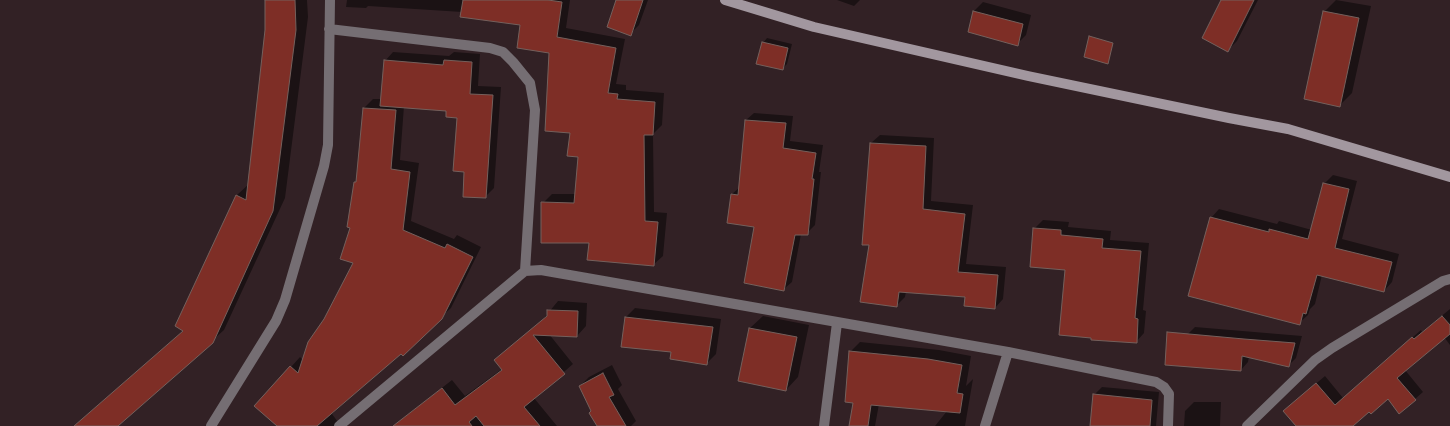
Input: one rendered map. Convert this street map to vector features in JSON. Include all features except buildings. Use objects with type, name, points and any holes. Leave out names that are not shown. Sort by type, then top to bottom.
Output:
[{"type":"street","points":[[211,426],[276,321],[288,290],[324,166],[328,145],[330,0]]},
{"type":"street","points":[[725,0],[814,27],[1008,72],[1288,129],[1450,177]]},
{"type":"street","points":[[329,28],[490,48],[503,52],[513,62],[530,84],[535,110],[525,271]]},
{"type":"street","points":[[339,426],[525,271],[541,270],[1008,352],[1156,382],[1164,387],[1169,394],[1168,426]]},
{"type":"street","points":[[1247,426],[1321,356],[1443,281],[1450,279]]},
{"type":"street","points":[[824,426],[837,323]]},
{"type":"street","points":[[985,426],[1008,352]]}]
